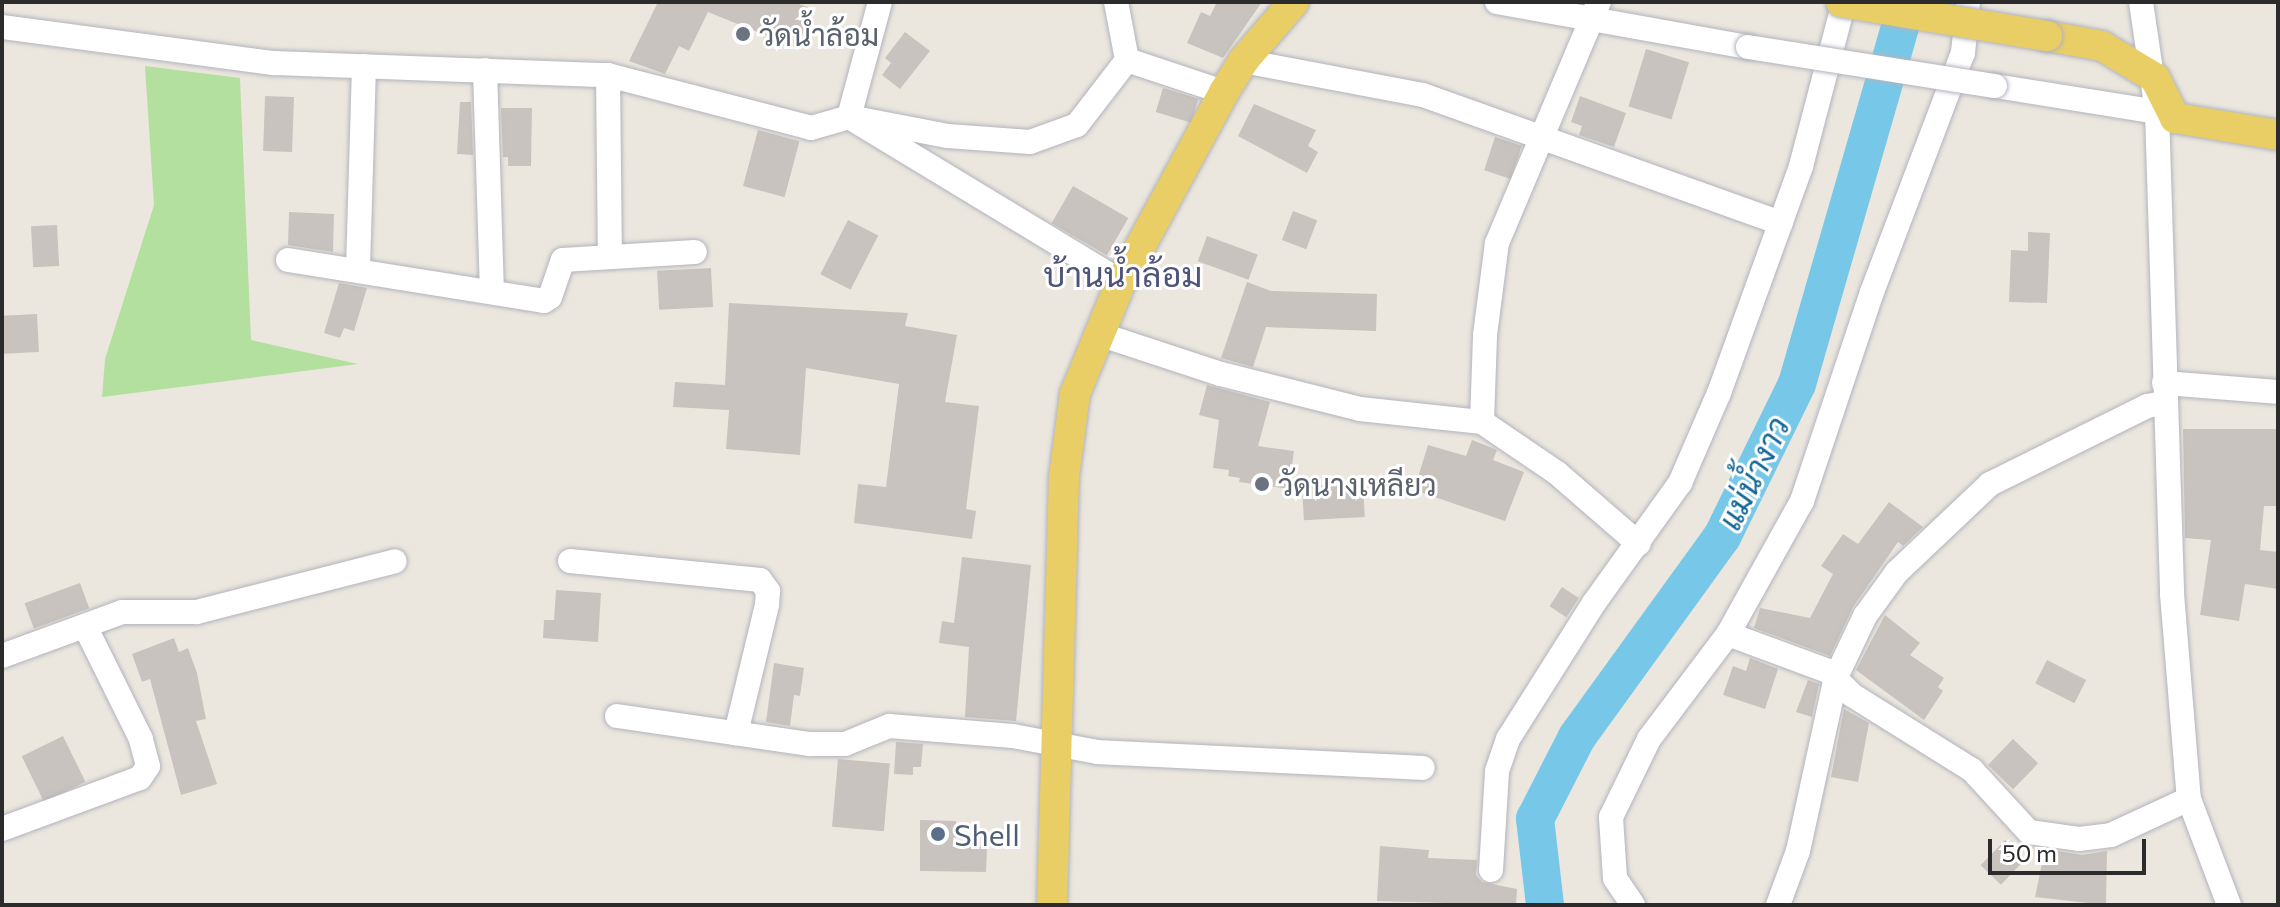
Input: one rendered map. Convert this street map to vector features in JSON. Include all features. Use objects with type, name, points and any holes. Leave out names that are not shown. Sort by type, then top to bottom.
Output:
[{"type":"main road","points":[[1052,905],[1064,477],[1075,394],[1121,282],[1224,92],[1243,61],[1294,2]]},
{"type":"main road","points":[[1843,2],[2102,46],[2155,78],[2175,118],[2278,135]]},
{"type":"street","points":[[849,117],[880,2]]},
{"type":"street","points":[[2,27],[273,63],[608,75],[811,128],[849,117],[948,136],[1030,142],[1052,138],[1077,125],[1127,60],[1116,2]]},
{"type":"street","points":[[1497,2],[1596,10],[1748,47],[2157,112]]},
{"type":"street","points":[[1491,870],[1497,771],[1508,739],[1594,603],[1680,483],[1781,223],[1843,2]]},
{"type":"street","points":[[1633,905],[1615,878],[1611,817],[1649,739],[1728,634],[1802,501],[1872,292],[1963,53],[1968,2]]},
{"type":"street","points":[[2141,2],[2155,78],[2164,393],[2189,799],[2229,905]]},
{"type":"street","points":[[1482,422],[1485,335],[1497,243],[1596,10]]},
{"type":"street","points":[[1127,60],[1224,92]]},
{"type":"street","points":[[1243,61],[1423,95],[1542,134],[1585,157],[1781,223]]},
{"type":"street","points":[[358,268],[364,66]]},
{"type":"street","points":[[485,70],[492,290]]},
{"type":"street","points":[[608,75],[610,255]]},
{"type":"street","points":[[849,117],[1121,282]]},
{"type":"street","points":[[288,260],[358,268],[548,300],[563,260],[695,252]]},
{"type":"street","points":[[1099,334],[1221,374],[1360,409],[1482,422],[1557,473],[1639,544]]},
{"type":"street","points":[[1778,905],[1798,851],[1836,677],[1865,616],[1897,572],[1990,484],[2147,406],[2164,393],[2278,392]]},
{"type":"street","points":[[2,656],[139,609],[197,612],[395,561]]},
{"type":"street","points":[[570,561],[760,580],[768,591],[767,605],[736,733]]},
{"type":"street","points":[[2,829],[140,778],[148,766],[141,739],[85,626]]},
{"type":"street","points":[[1728,634],[1836,677],[1852,695],[1972,770],[2029,832],[2079,839],[2111,835],[2189,799]]},
{"type":"street","points":[[617,716],[845,744],[889,726],[1058,744],[1098,752],[1423,768]]},
{"type":"green space","points":[[145,66],[240,78],[251,340],[358,364],[102,397],[105,359],[154,205]]},
{"type":"building","points":[[658,2],[794,2],[813,9],[797,48],[708,12],[689,51],[679,46],[665,74],[629,61]]},
{"type":"building","points":[[1217,2],[1262,2],[1223,58],[1187,43],[1201,12],[1210,16]]},
{"type":"building","points":[[905,32],[930,51],[900,89],[882,75],[891,63],[885,58]]},
{"type":"building","points":[[1646,49],[1689,62],[1671,120],[1628,106]]},
{"type":"building","points":[[1163,88],[1198,99],[1191,123],[1156,112]]},
{"type":"building","points":[[265,96],[294,97],[292,152],[263,151]]},
{"type":"building","points":[[1580,96],[1626,113],[1614,147],[1579,135],[1582,126],[1571,122]]},
{"type":"building","points":[[460,102],[471,102],[473,155],[457,154]]},
{"type":"building","points":[[1254,104],[1316,130],[1308,146],[1318,152],[1307,173],[1238,136]]},
{"type":"building","points":[[501,108],[532,108],[531,166],[508,166],[508,157],[503,157]]},
{"type":"building","points":[[758,130],[800,141],[785,197],[743,186]]},
{"type":"building","points":[[1495,137],[1522,146],[1511,179],[1484,170]]},
{"type":"building","points":[[1073,186],[1128,218],[1107,255],[1052,223]]},
{"type":"building","points":[[1293,211],[1317,220],[1306,249],[1282,240]]},
{"type":"building","points":[[289,212],[334,214],[333,252],[288,245]]},
{"type":"building","points":[[848,220],[878,235],[851,290],[820,274]]},
{"type":"building","points":[[57,225],[59,266],[33,267],[31,226]]},
{"type":"building","points":[[2028,232],[2050,233],[2047,303],[2009,302],[2011,250],[2028,251]]},
{"type":"building","points":[[1207,236],[1258,254],[1249,280],[1198,261]]},
{"type":"building","points":[[711,268],[713,307],[659,310],[657,271]]},
{"type":"building","points":[[1247,282],[1271,291],[1377,294],[1376,331],[1266,327],[1253,367],[1221,358]]},
{"type":"building","points":[[339,283],[367,288],[354,331],[344,328],[340,338],[324,333]]},
{"type":"building","points":[[729,303],[908,313],[905,326],[957,335],[945,402],[979,406],[966,509],[976,511],[972,539],[854,523],[858,484],[886,487],[899,384],[806,368],[800,455],[726,449],[729,410],[673,407],[675,382],[725,385]]},
{"type":"building","points":[[37,314],[39,352],[4,354],[2,316]]},
{"type":"building","points":[[1207,385],[1270,402],[1258,446],[1294,451],[1289,489],[1239,482],[1240,478],[1228,476],[1229,470],[1213,468],[1219,420],[1199,415]]},
{"type":"building","points":[[2183,429],[2278,429],[2278,506],[2264,506],[2260,550],[2278,552],[2278,589],[2245,584],[2239,621],[2200,615],[2211,540],[2185,538]]},
{"type":"building","points":[[1472,440],[1497,450],[1493,460],[1524,472],[1505,521],[1414,490],[1428,445],[1466,456]]},
{"type":"building","points":[[1363,483],[1365,517],[1304,520],[1302,486]]},
{"type":"building","points":[[1889,502],[1923,527],[1903,546],[1898,542],[1853,607],[1830,656],[1754,628],[1760,608],[1810,618],[1833,574],[1821,566],[1843,534],[1858,544]]},
{"type":"building","points":[[962,557],[1031,565],[1016,721],[965,717],[969,647],[939,643],[942,621],[954,623]]},
{"type":"building","points":[[80,583],[89,608],[34,629],[25,603]]},
{"type":"building","points":[[1562,587],[1579,598],[1566,617],[1549,606]]},
{"type":"building","points":[[556,590],[601,593],[598,642],[543,638],[544,620],[554,620]]},
{"type":"building","points":[[1885,615],[1920,643],[1910,655],[1944,678],[1938,687],[1943,691],[1924,720],[1856,670]]},
{"type":"building","points":[[174,638],[179,652],[188,648],[197,673],[206,719],[196,721],[217,784],[181,795],[150,679],[142,682],[132,654]]},
{"type":"building","points":[[1750,658],[1778,669],[1765,709],[1723,695],[1733,666],[1746,671]]},
{"type":"building","points":[[2047,660],[2086,680],[2074,703],[2035,683]]},
{"type":"building","points":[[774,663],[804,668],[800,696],[794,695],[790,726],[766,722]]},
{"type":"building","points":[[1808,680],[1819,684],[1812,717],[1796,712]]},
{"type":"building","points":[[1844,709],[1869,723],[1858,782],[1831,777]]},
{"type":"building","points":[[63,736],[85,782],[44,802],[22,756]]},
{"type":"building","points":[[2013,739],[2038,763],[2013,789],[1988,765]]},
{"type":"building","points":[[896,742],[923,744],[921,767],[913,767],[913,775],[894,774]]},
{"type":"building","points":[[838,759],[890,764],[884,831],[832,827]]},
{"type":"building","name":"Shell","points":[[920,820],[956,821],[956,846],[987,847],[986,872],[920,871]]},
{"type":"building","points":[[2005,840],[2025,859],[2001,885],[1981,865]]},
{"type":"building","points":[[1380,846],[1429,850],[1428,858],[1477,860],[1476,875],[1482,882],[1517,889],[1516,905],[1377,901]]},
{"type":"building","points":[[2045,849],[2082,855],[2107,851],[2106,905],[2035,897]]},
{"type":"waterway","name":"แม่น้ำงาว","points":[[1545,905],[1535,819],[1577,737],[1722,537],[1797,384],[1907,2]]},
{"type":"place","name":"วัดน้ำล้อม","points":[[743,34]]},
{"type":"place","name":"วัดนางเหลียว","points":[[1262,484]]},
{"type":"place","name":"Shell","points":[[938,834]]},
{"type":"district","name":"บ้านน้ำล้อม","points":[[1123,274]]}]
